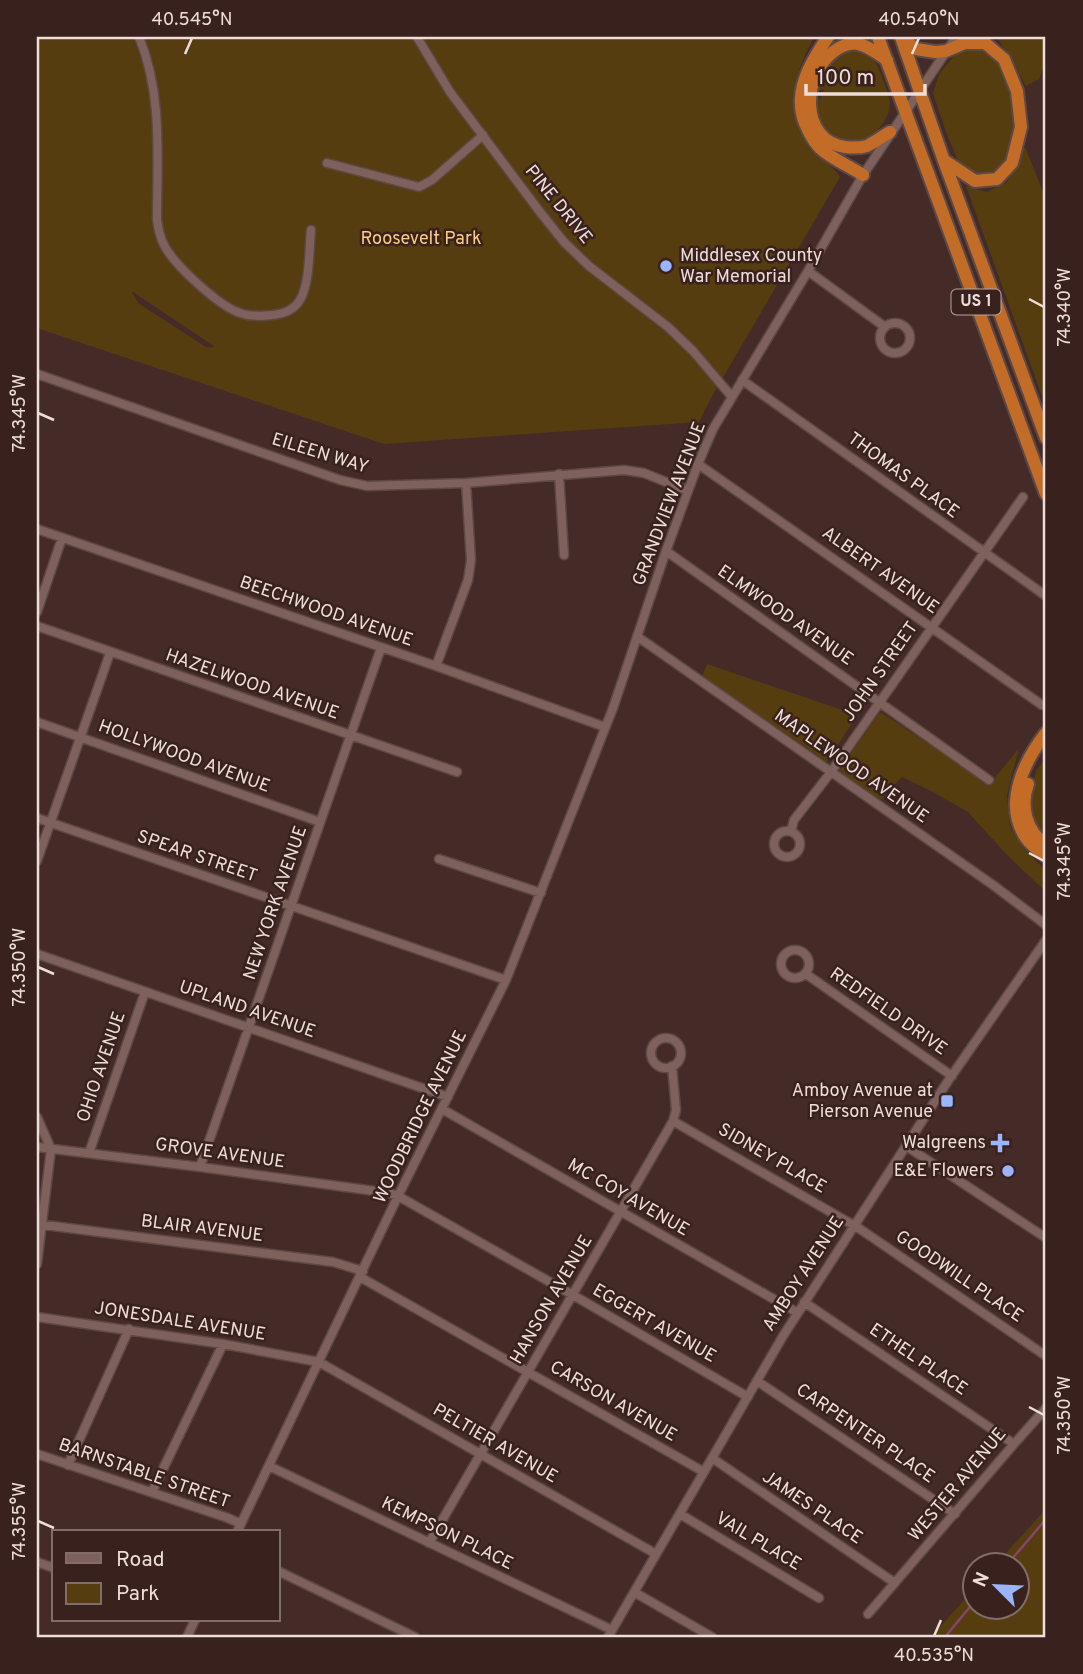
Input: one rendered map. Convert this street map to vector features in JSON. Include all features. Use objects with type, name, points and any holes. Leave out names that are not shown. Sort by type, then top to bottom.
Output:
[{"type":"highway","points":[[828,37],[812,62],[803,83],[801,105],[804,123],[823,150],[863,175]]},
{"type":"highway","name":"US 1","points":[[878,37],[1046,494]]},
{"type":"highway","points":[[901,37],[916,49],[935,52],[946,51],[965,43],[985,43],[1004,59],[1017,91],[1021,127],[1012,163],[997,179],[975,181],[944,161]]},
{"type":"highway","name":"US 1","points":[[901,37],[1046,439]]},
{"type":"highway","points":[[887,60],[856,43],[839,48],[820,64],[814,75],[810,104],[817,129],[833,144],[856,148],[866,146],[890,132]]},
{"type":"highway","points":[[1045,853],[1024,835],[1015,804],[1025,767],[1046,733]]},
{"type":"highway","points":[[1045,853],[1026,817],[1024,793],[1046,746]]},
{"type":"street","points":[[139,37],[152,72],[155,93],[158,226],[165,248],[173,259],[206,292],[229,309],[253,316],[278,315],[293,308],[303,293],[311,230]]},
{"type":"street","name":"PINE DRIVE","points":[[417,37],[441,78],[542,215],[571,249],[668,327],[693,351],[732,397]]},
{"type":"street","name":"GRANDVIEW AVENUE","points":[[613,708],[666,551],[713,429],[863,175],[956,37]]},
{"type":"street","points":[[327,163],[419,187],[432,180],[483,135]]},
{"type":"street","points":[[808,271],[886,327]]},
{"type":"street","name":"EILEEN WAY","points":[[37,374],[340,480],[367,486],[466,483],[624,470],[644,473],[688,491]]},
{"type":"street","name":"THOMAS PLACE","points":[[742,380],[1046,596]]},
{"type":"street","name":"ALBERT AVENUE","points":[[698,464],[1042,705]]},
{"type":"street","points":[[559,474],[564,555]]},
{"type":"street","points":[[436,666],[468,580],[471,559],[466,483]]},
{"type":"street","name":"JOHN STREET","points":[[791,831],[794,820],[831,772],[1023,497]]},
{"type":"street","name":"BEECHWOOD AVENUE","points":[[37,529],[605,727]]},
{"type":"street","points":[[37,612],[62,538]]},
{"type":"street","name":"ELMWOOD AVENUE","points":[[666,551],[989,780]]},
{"type":"street","name":"HAZELWOOD AVENUE","points":[[37,626],[457,772]]},
{"type":"street","name":"MAPLEWOOD AVENUE","points":[[638,637],[993,885],[1046,925]]},
{"type":"street","name":"NEW YORK AVENUE","points":[[200,1167],[381,648]]},
{"type":"street","points":[[37,861],[110,653]]},
{"type":"street","name":"WOODBRIDGE AVENUE","points":[[239,1528],[398,1196],[506,980],[613,708]]},
{"type":"street","name":"HOLLYWOOD AVENUE","points":[[37,722],[320,822]]},
{"type":"street","name":"SPEAR STREET","points":[[37,818],[506,980]]},
{"type":"street","points":[[439,859],[541,893]]},
{"type":"street","name":"AMBOY AVENUE","points":[[610,1634],[804,1302],[952,1076],[1046,940]]},
{"type":"street","name":"UPLAND AVENUE","points":[[37,954],[448,1097]]},
{"type":"street","name":"REDFIELD DRIVE","points":[[806,974],[952,1076]]},
{"type":"street","name":"OHIO AVENUE","points":[[89,1153],[145,992]]},
{"type":"street","name":"HANSON AVENUE","points":[[429,1543],[673,1121],[676,1110],[672,1066]]},
{"type":"street","name":"MC COY AVENUE","points":[[442,1110],[798,1313]]},
{"type":"street","points":[[37,1117],[51,1149],[39,1224],[37,1264]]},
{"type":"street","name":"SIDNEY PLACE","points":[[673,1121],[854,1226]]},
{"type":"street","points":[[906,1146],[1046,1238]]},
{"type":"street","name":"GROVE AVENUE","points":[[37,1147],[200,1167],[398,1196]]},
{"type":"street","name":"EGGERT AVENUE","points":[[398,1196],[748,1397]]},
{"type":"street","name":"BLAIR AVENUE","points":[[39,1224],[333,1262],[361,1274]]},
{"type":"street","name":"GOODWILL PLACE","points":[[854,1226],[1046,1356]]},
{"type":"street","name":"CARSON AVENUE","points":[[361,1274],[704,1472]]},
{"type":"street","name":"ETHEL PLACE","points":[[804,1302],[1014,1444]]},
{"type":"street","name":"JONESDALE AVENUE","points":[[37,1317],[223,1344],[319,1362]]},
{"type":"street","points":[[68,1465],[129,1329]]},
{"type":"street","points":[[152,1492],[223,1344]]},
{"type":"street","name":"PELTIER AVENUE","points":[[319,1362],[656,1554]]},
{"type":"street","name":"CARPENTER PLACE","points":[[757,1381],[955,1514]]},
{"type":"street","name":"WESTER AVENUE","points":[[868,1614],[1046,1409]]},
{"type":"street","name":"BARNSTABLE STREET","points":[[37,1454],[228,1518],[239,1528]]},
{"type":"street","name":"JAMES PLACE","points":[[712,1458],[895,1583]]},
{"type":"street","name":"KEMPSON PLACE","points":[[269,1466],[610,1634]]},
{"type":"street","name":"VAIL PLACE","points":[[680,1514],[819,1598]]},
{"type":"street","points":[[280,1572],[415,1637]]},
{"type":"street","points":[[634,1592],[712,1637]]},
{"type":"green space","name":"Roosevelt Park","points":[[37,37],[814,37],[798,74],[795,111],[809,148],[840,177],[699,422],[384,444],[37,328]],"holes":[[[133,292],[215,347],[206,347],[138,303]]]},
{"type":"green space","points":[[997,37],[1046,37],[1046,60],[1039,79],[1026,86]]},
{"type":"green space","points":[[971,47],[993,53],[1005,71],[1015,104],[1018,122],[1007,163],[995,177],[974,175],[961,168],[933,93],[939,74],[954,56]]},
{"type":"green space","points":[[852,49],[870,57],[876,64],[890,103],[884,122],[877,130],[860,140],[850,142],[840,140],[828,131],[820,118],[815,100],[821,98],[824,89],[816,91],[824,71],[838,56]]},
{"type":"green space","points":[[1025,147],[1046,199],[1046,407],[966,186],[987,192],[1007,182]]},
{"type":"green space","points":[[707,664],[857,715],[827,762],[702,676]]},
{"type":"green space","points":[[880,712],[990,784],[1019,748],[1007,795],[1010,826],[1022,847],[1045,870],[1046,892],[1006,854],[968,812],[902,777],[881,800],[838,772]]},
{"type":"green space","points":[[1046,757],[1046,841],[1032,824],[1029,800],[1036,771]]},
{"type":"green space","points":[[1046,1509],[1046,1637],[931,1637],[960,1605],[960,1622],[1030,1622],[1030,1552],[1007,1552]]},
{"type":"waterway","points":[[1018,1552],[1046,1519]]},
{"type":"waterway","points":[[945,1637],[960,1619]]},
{"type":"place","name":"Middlesex County War Memorial","points":[[666,266]]},
{"type":"place","name":"Amboy Avenue at Pierson Avenue","points":[[947,1101]]},
{"type":"place","name":"Walgreens","points":[[1000,1143]]},
{"type":"place","name":"E&E Flowers","points":[[1008,1171]]}]
